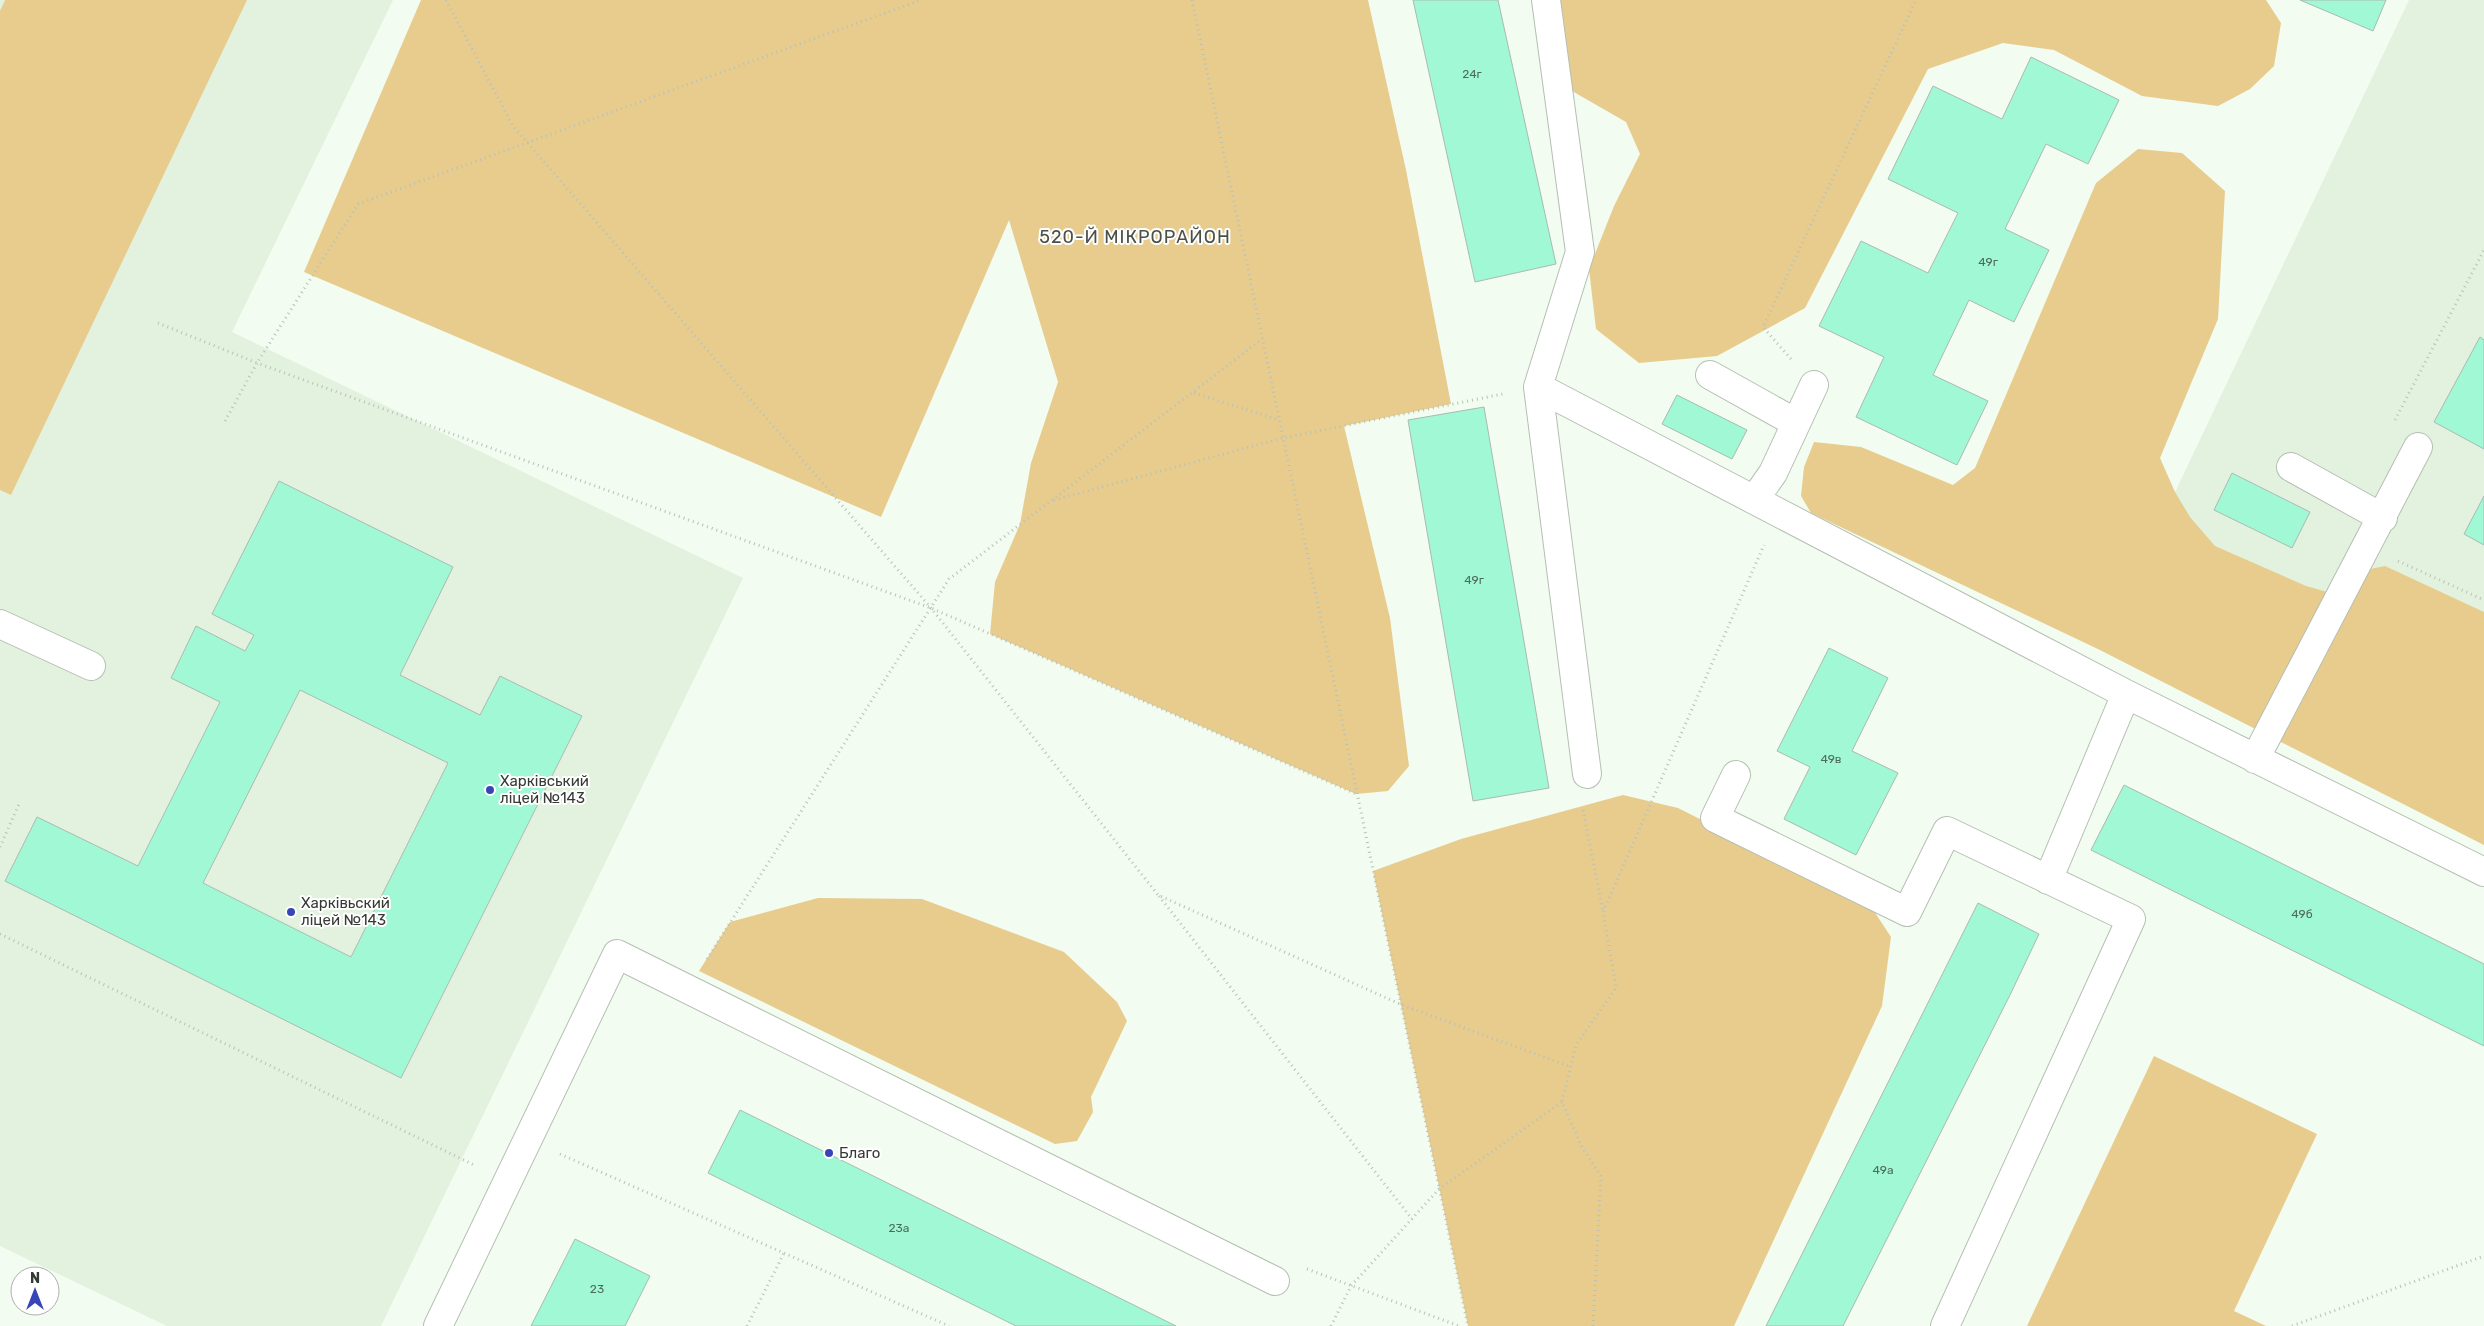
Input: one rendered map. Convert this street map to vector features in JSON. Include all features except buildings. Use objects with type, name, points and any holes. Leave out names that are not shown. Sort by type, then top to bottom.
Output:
[{"type":"lane","points":[[1546,0],[1580,252],[1538,386],[1587,774]]},
{"type":"lane","points":[[1710,375],[1796,423]]},
{"type":"lane","points":[[1754,500],[1773,473],[1814,385]]},
{"type":"lane","points":[[1538,386],[2126,694],[2484,872]]},
{"type":"lane","points":[[2255,759],[2368,547],[2418,447]]},
{"type":"lane","points":[[2291,467],[2383,518]]},
{"type":"lane","points":[[0,624],[91,666]]},
{"type":"lane","points":[[2048,880],[2126,694]]},
{"type":"lane","points":[[1736,775],[1715,818],[1907,912],[1947,831],[2131,919],[1945,1326]]},
{"type":"lane","points":[[438,1326],[618,954],[1275,1281]]},
{"type":"path","points":[[446,0],[513,126],[931,608],[1412,1220]]},
{"type":"path","points":[[225,421],[257,363],[358,204],[921,0]]},
{"type":"path","points":[[1192,0],[1468,1326]]},
{"type":"path","points":[[1814,385],[1763,327],[1916,0]]},
{"type":"path","points":[[2418,447],[2388,433],[2484,250]]},
{"type":"path","points":[[158,323],[257,363],[931,608],[1356,794]]},
{"type":"path","points":[[688,989],[949,579],[1262,340]]},
{"type":"path","points":[[1051,501],[1282,438],[1538,386]]},
{"type":"path","points":[[1193,393],[1279,420]]},
{"type":"path","points":[[1593,1326],[1601,1176],[1582,1147],[1562,1102],[1576,1045],[1616,988],[1603,912],[1778,512]]},
{"type":"path","points":[[2368,547],[2484,600]]},
{"type":"path","points":[[0,847],[19,804]]},
{"type":"path","points":[[1158,895],[1402,1005],[1571,1067]]},
{"type":"path","points":[[0,934],[508,1182]]},
{"type":"path","points":[[1331,1326],[1351,1286],[1439,1189],[1562,1102]]},
{"type":"path","points":[[528,1140],[949,1326]]},
{"type":"path","points":[[747,1326],[784,1253]]},
{"type":"path","points":[[2292,1326],[2484,1256]]},
{"type":"path","points":[[1305,1268],[1459,1326]]},
{"type":"shaded area","name":"Харківьский ліцей №143","points":[[0,0],[393,0],[232,332],[743,578],[381,1326],[167,1326],[60,1275],[60,1266],[42,1266],[0,1246]]},
{"type":"shaded area","points":[[5,0],[247,0],[11,495],[0,490],[0,11]]},
{"type":"shaded area","points":[[421,0],[1368,0],[1406,170],[1451,404],[1344,426],[1390,618],[1409,766],[1388,791],[1356,794],[990,634],[995,582],[1020,524],[1031,463],[1058,382],[1009,220],[881,517],[304,272]]},
{"type":"shaded area","points":[[1559,0],[2266,0],[2281,23],[2274,66],[2250,89],[2218,106],[2142,96],[2054,50],[2003,43],[1928,69],[1805,308],[1717,356],[1639,363],[1596,329],[1589,269],[1614,206],[1640,154],[1626,122],[1572,91]]},
{"type":"shaded area","points":[[2409,0],[2484,0],[2484,845],[2100,650]]},
{"type":"shaded area","points":[[2138,149],[2182,153],[2225,191],[2218,319],[2160,458],[2175,492],[2190,517],[2215,546],[2306,586],[2349,598],[2370,569],[2385,566],[2484,612],[2484,845],[2100,650],[1811,513],[1801,496],[1804,467],[1814,442],[1861,447],[1953,485],[1975,468],[2096,183]]},
{"type":"shaded area","points":[[1623,795],[1678,808],[1870,905],[1891,937],[1882,1006],[1734,1326],[1468,1326],[1373,871],[1461,839]]},
{"type":"shaded area","points":[[818,898],[922,899],[1064,952],[1117,1002],[1127,1021],[1091,1097],[1093,1112],[1077,1141],[1055,1144],[699,971],[730,922]]},
{"type":"shaded area","points":[[2154,1056],[2317,1134],[2234,1311],[2266,1326],[2027,1326]]},
{"type":"place","name":"Харківський ліцей №143","points":[[490,790]]},
{"type":"place","name":"Харківьский ліцей №143","points":[[291,912]]},
{"type":"place","name":"Благо","points":[[829,1153]]},
{"type":"district","name":"520-Й МІКРОРАЙОН","points":[[1135,237]]}]
